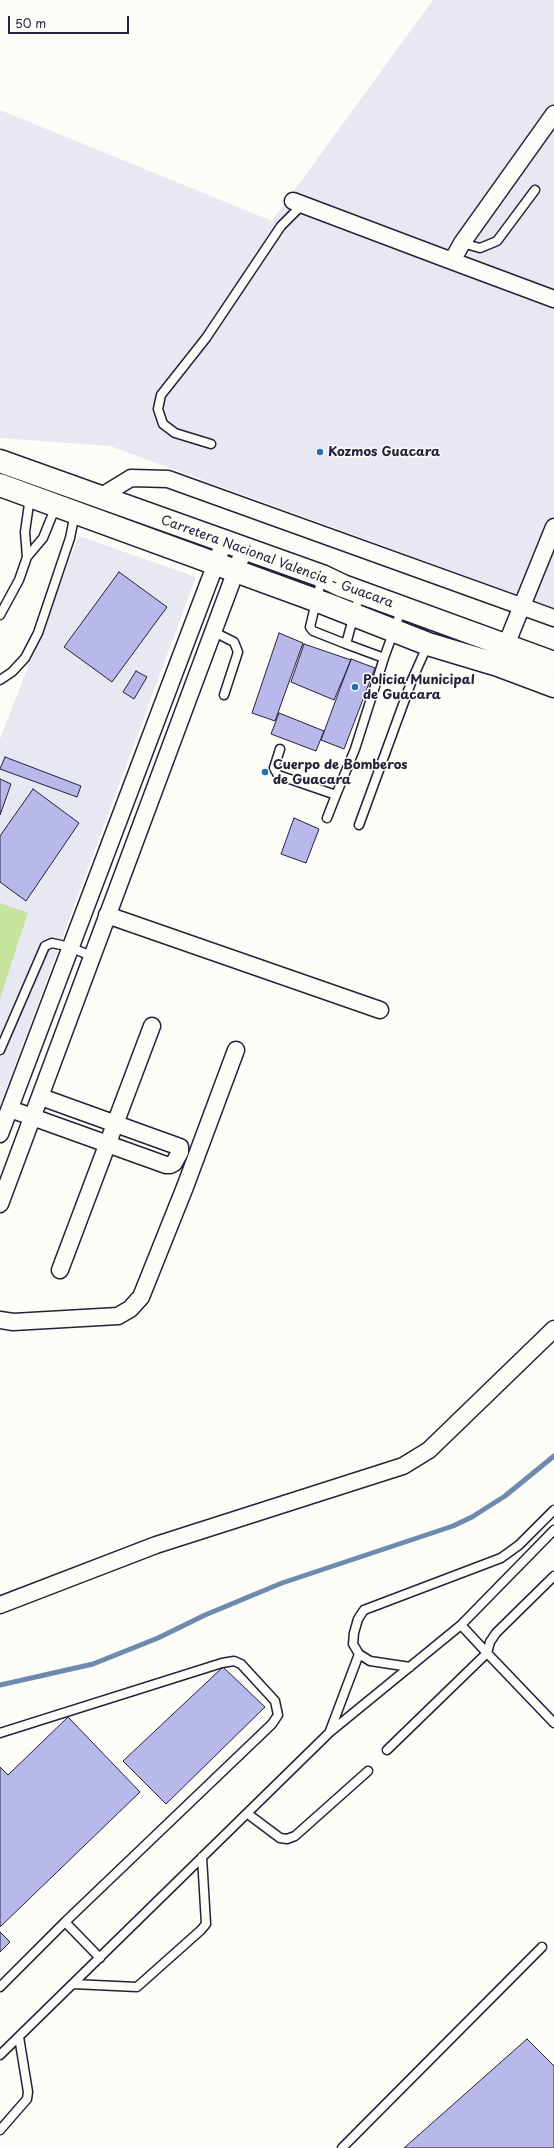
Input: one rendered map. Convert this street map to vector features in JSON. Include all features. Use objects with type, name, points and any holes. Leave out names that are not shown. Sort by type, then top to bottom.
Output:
[{"type":"main road","name":"Carretera Nacional Valencia - Guacara","points":[[0,461],[322,576],[360,592],[554,663]]},
{"type":"main road","name":"Carretera Nacional Valencia - Guacara","points":[[0,485],[316,600],[428,644],[498,665],[554,686]]},
{"type":"street","points":[[452,261],[462,243],[554,114]]},
{"type":"street","points":[[298,202],[554,299]]},
{"type":"street","points":[[100,497],[131,478],[168,478],[554,618]]},
{"type":"street","points":[[498,665],[554,527]]},
{"type":"street","points":[[1,1128],[10,1109],[224,542]]},
{"type":"street","points":[[0,1204],[32,1117],[41,1098],[91,956],[244,549]]},
{"type":"street","points":[[107,915],[380,1010]]},
{"type":"street","points":[[60,1270],[152,1026]]},
{"type":"street","points":[[0,1320],[13,1322],[118,1316],[130,1309],[141,1297],[185,1187],[236,1050]]},
{"type":"street","points":[[10,1109],[170,1166],[180,1152],[180,1147],[41,1098]]},
{"type":"street","points":[[0,1604],[156,1545],[404,1466],[429,1450],[554,1329]]},
{"type":"lane","points":[[462,243],[480,248],[496,241],[535,190]]},
{"type":"lane","points":[[211,444],[175,433],[163,424],[158,409],[161,395],[206,338],[298,202]]},
{"type":"lane","points":[[27,558],[26,532],[30,496]]},
{"type":"lane","points":[[0,615],[19,580],[27,558],[66,508]]},
{"type":"lane","points":[[0,680],[12,672],[25,658],[38,633],[70,538],[66,508]]},
{"type":"lane","points":[[322,576],[311,620],[310,627],[313,631],[384,658]]},
{"type":"lane","points":[[346,644],[360,592]]},
{"type":"lane","points":[[327,818],[355,749],[384,658],[403,607]]},
{"type":"lane","points":[[214,632],[234,642],[238,652],[224,695]]},
{"type":"lane","points":[[359,825],[412,680],[428,644]]},
{"type":"lane","points":[[280,749],[274,768],[278,775],[336,796]]},
{"type":"lane","points":[[0,1050],[45,946],[52,943],[70,947],[91,956]]},
{"type":"lane","points":[[410,1667],[385,1664],[370,1660],[359,1654],[354,1644],[354,1633],[358,1619],[364,1610],[501,1558],[519,1545],[554,1510]]},
{"type":"lane","points":[[0,2055],[202,1856],[248,1814],[330,1732],[461,1625],[554,1530]]},
{"type":"lane","points":[[387,1750],[487,1653],[490,1642],[496,1633],[554,1576]]},
{"type":"lane","points":[[461,1625],[554,1723]]},
{"type":"lane","points":[[330,1732],[359,1654]]},
{"type":"lane","points":[[0,1733],[234,1661],[241,1664],[275,1701],[278,1715],[272,1724],[65,1922],[0,1987]]},
{"type":"lane","points":[[248,1814],[280,1838],[287,1839],[295,1836],[368,1771]]},
{"type":"lane","points":[[73,1984],[137,1988],[201,1930],[206,1924],[202,1856]]},
{"type":"lane","points":[[65,1922],[100,1958]]},
{"type":"lane","points":[[342,2148],[542,1947]]},
{"type":"lane","points":[[0,2130],[28,2099],[19,2037]]},
{"type":"shaded area","points":[[433,0],[554,0],[554,608],[110,446],[0,438],[0,110],[272,221]]},
{"type":"shaded area","points":[[79,536],[196,577],[0,1106],[0,739]]},
{"type":"green space","points":[[0,903],[28,913],[0,998]]},
{"type":"building","points":[[119,572],[167,607],[112,682],[64,647]]},
{"type":"building","points":[[279,633],[303,643],[275,721],[252,713]]},
{"type":"building","points":[[304,644],[351,660],[334,700],[291,682]]},
{"type":"building","points":[[351,659],[375,668],[344,749],[321,740]]},
{"type":"building","points":[[136,671],[147,677],[134,699],[123,692]]},
{"type":"building","points":[[279,713],[324,731],[316,751],[271,734]]},
{"type":"building","points":[[5,757],[81,786],[77,797],[0,769]]},
{"type":"building","points":[[0,779],[11,784],[0,815]]},
{"type":"building","points":[[33,789],[79,823],[26,901],[0,882],[0,836]]},
{"type":"building","points":[[294,818],[319,829],[306,863],[281,854]]},
{"type":"building","points":[[223,1667],[265,1707],[166,1804],[123,1761]]},
{"type":"building","points":[[68,1717],[140,1792],[0,1927],[0,1767],[8,1775]]},
{"type":"building","points":[[0,1932],[10,1942],[0,1952]]},
{"type":"building","points":[[527,2039],[554,2066],[554,2148],[404,2148]]},
{"type":"waterway","points":[[0,1685],[93,1664],[158,1638],[205,1615],[282,1583],[453,1526],[472,1517],[505,1496],[554,1456]]},
{"type":"place","name":"Kozmos Guacara","points":[[320,452]]},
{"type":"place","name":"Policia Municipal de Guacara","points":[[355,687]]},
{"type":"place","name":"Cuerpo de Bomberos de Guacara","points":[[265,772]]}]
